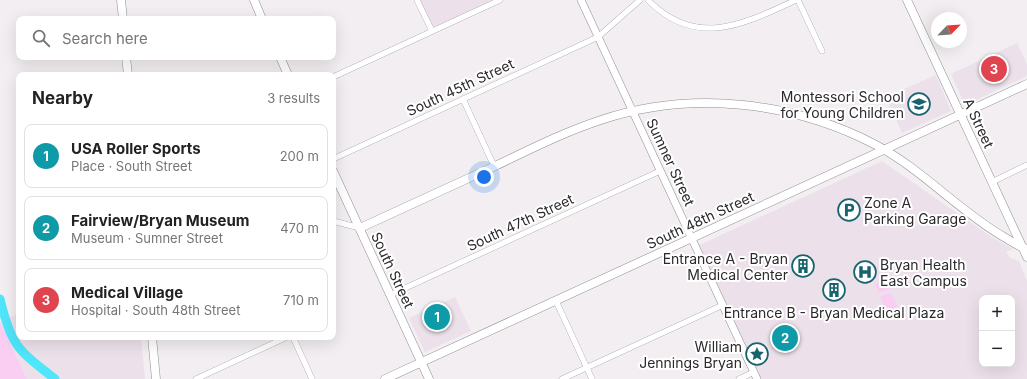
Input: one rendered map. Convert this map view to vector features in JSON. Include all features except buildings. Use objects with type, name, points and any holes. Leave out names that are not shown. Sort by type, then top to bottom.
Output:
[{"type":"main road","points":[[121,0],[123,16]]},
{"type":"main road","points":[[254,0],[261,16]]},
{"type":"main road","name":"A Street","points":[[907,0],[992,182],[1026,248],[1027,257]]},
{"type":"main road","points":[[126,60],[128,72]]},
{"type":"main road","points":[[281,60],[287,72]]},
{"type":"main road","name":"South 48th Street","points":[[385,379],[1027,84]]},
{"type":"main road","points":[[360,228],[583,126],[633,111],[660,106],[727,103],[769,108],[830,125],[884,150],[919,173],[988,228],[1026,248]]},
{"type":"main road","name":"South Street","points":[[336,177],[429,379]]},
{"type":"main road","points":[[152,340],[156,379]]},
{"type":"street","points":[[417,0],[432,31]]},
{"type":"street","points":[[336,76],[500,0]]},
{"type":"street","name":"Sumner Street","points":[[581,0],[755,376]]},
{"type":"street","name":"South 45th Street","points":[[336,158],[598,36],[640,0]]},
{"type":"street","points":[[648,0],[663,14],[675,20],[688,26],[707,29],[743,23],[797,0],[822,51]]},
{"type":"street","points":[[463,99],[494,166]]},
{"type":"street","points":[[992,182],[1027,165]]},
{"type":"street","name":"South 47th Street","points":[[390,295],[660,171]]},
{"type":"street","points":[[336,222],[360,228]]},
{"type":"street","points":[[556,301],[592,379]]},
{"type":"street","points":[[562,379],[723,305]]},
{"type":"street","points":[[196,379],[280,340]]},
{"type":"street","points":[[294,340],[312,379]]},
{"type":"street","points":[[739,379],[755,376]]},
{"type":"shaded area","points":[[417,0],[500,0],[432,31]]},
{"type":"shaded area","points":[[1017,43],[1027,64],[1027,76],[965,105],[951,74]]},
{"type":"shaded area","name":"Montessori School for Young Children","points":[[936,75],[951,111],[902,133],[886,97]]},
{"type":"shaded area","name":"Bryan Health East Campus","points":[[882,161],[990,236],[1013,249],[1006,252],[1010,258],[1019,261],[1027,281],[1027,379],[757,379],[695,247]]},
{"type":"shaded area","points":[[885,279],[887,283],[893,280],[896,286],[879,293],[875,284]]},
{"type":"shaded area","points":[[891,292],[898,307],[887,312],[880,297]]},
{"type":"shaded area","points":[[455,297],[471,331],[425,352],[409,318]]},
{"type":"shaded area","points":[[16,314],[16,340],[141,340],[145,379],[27,379],[0,322]]},
{"type":"shaded area","points":[[0,322],[27,379],[0,379]]},
{"type":"waterway","points":[[0,299],[8,327],[18,346],[32,361],[55,379]]},
{"type":"place","name":"Medical Village","points":[[994,69]]},
{"type":"place","name":"Montessori School for Young Children","points":[[919,104]]},
{"type":"place","name":"Zone A Parking Garage","points":[[849,210]]},
{"type":"place","name":"Entrance A - Bryan Medical Center","points":[[803,266]]},
{"type":"place","name":"Bryan Health East Campus","points":[[865,272]]},
{"type":"place","name":"Entrance B - Bryan Medical Plaza","points":[[834,290]]},
{"type":"place","name":"USA Roller Sports","points":[[437,317]]},
{"type":"place","name":"Fairview/Bryan Museum","points":[[785,338]]},
{"type":"place","name":"William Jennings Bryan","points":[[757,354]]}]
